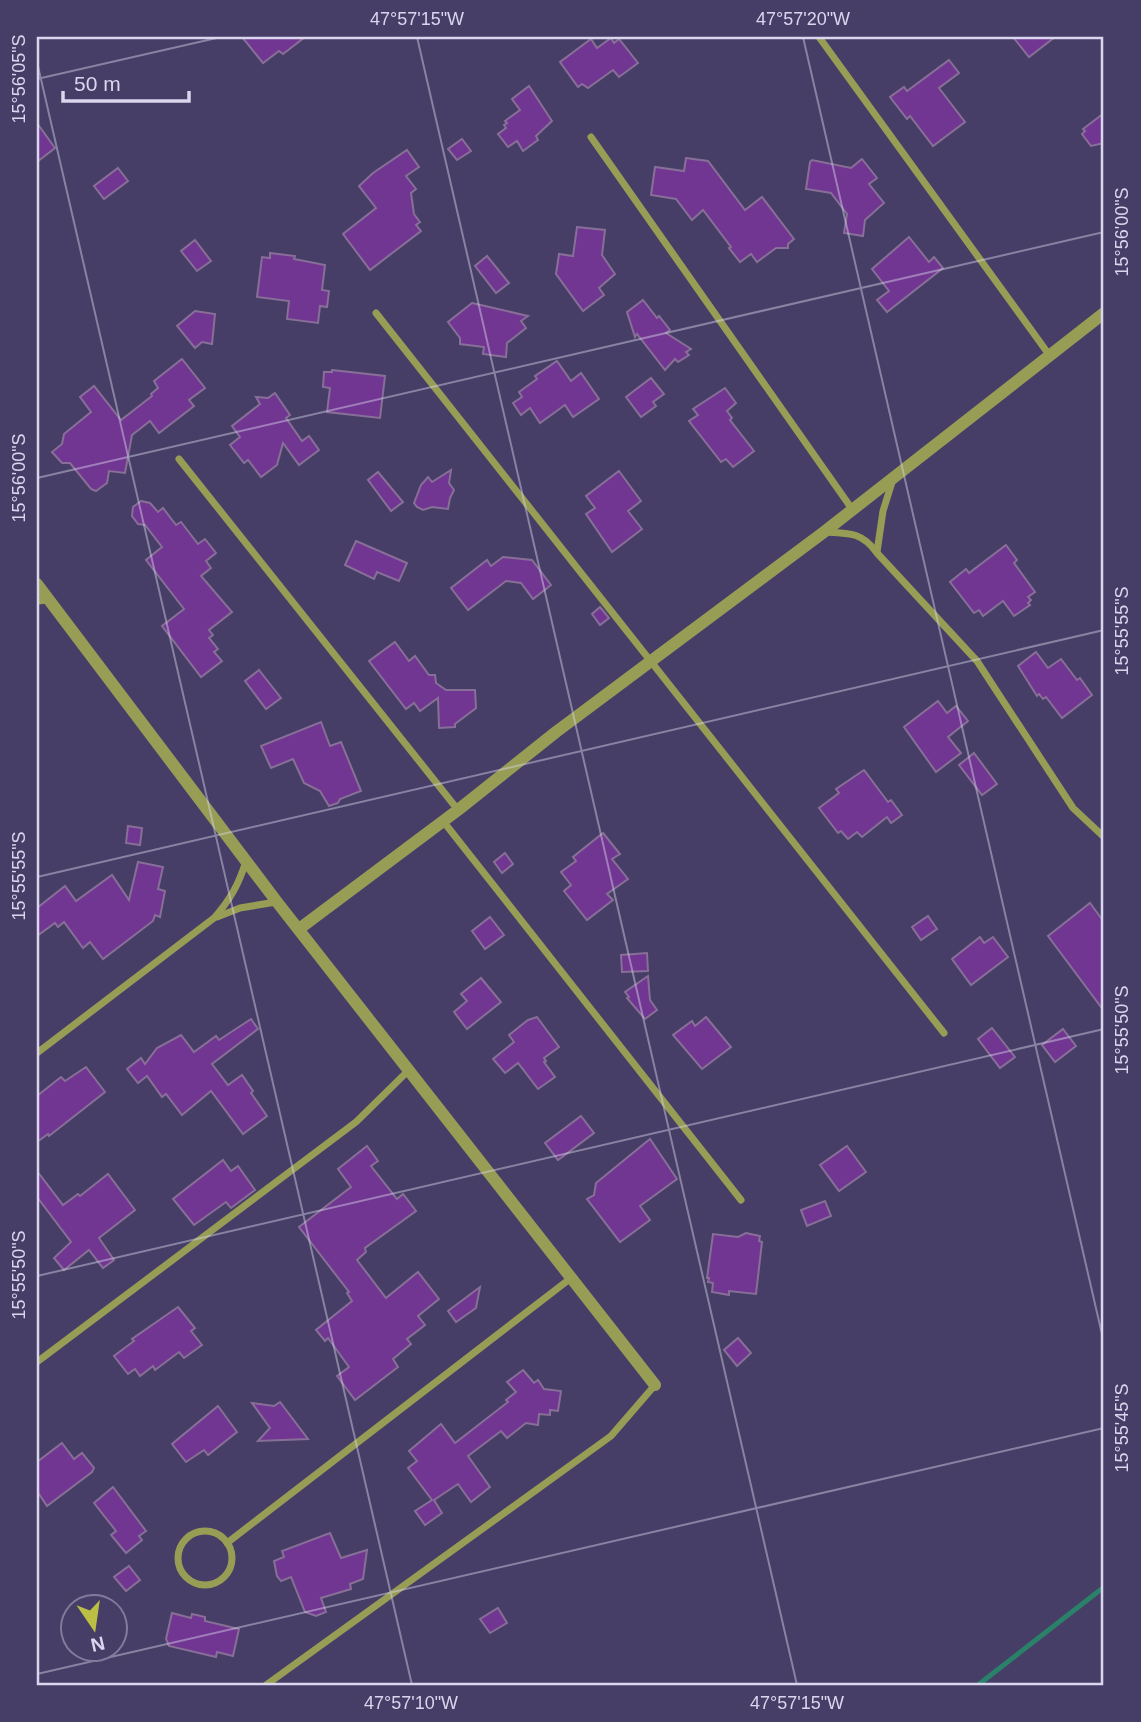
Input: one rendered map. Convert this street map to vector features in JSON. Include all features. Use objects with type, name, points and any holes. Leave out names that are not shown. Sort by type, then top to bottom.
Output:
[{"type":"street","points":[[820,37],[1050,356]]},
{"type":"street","points":[[591,137],[852,509]]},
{"type":"street","points":[[376,313],[944,1033]]},
{"type":"street","points":[[299,929],[458,810],[556,732],[824,533],[1104,313]]},
{"type":"street","points":[[179,459],[458,810]]},
{"type":"street","points":[[877,553],[883,511],[894,478]]},
{"type":"street","points":[[824,533],[850,533],[867,540],[977,661],[1073,808],[1104,837]]},
{"type":"street","points":[[37,584],[43,600],[655,1385],[611,1436],[266,1685]]},
{"type":"street","points":[[443,821],[741,1200]]},
{"type":"street","points":[[37,1053],[214,918],[230,900],[246,861]]},
{"type":"street","points":[[214,918],[240,908],[277,902]]},
{"type":"street","points":[[37,1362],[356,1122],[409,1070]]},
{"type":"street","points":[[227,1543],[572,1278]]},
{"type":"street","points":[[206,1531],[214,1533],[227,1543],[232,1558],[231,1567],[221,1580],[214,1584],[197,1584],[183,1574],[178,1558],[190,1536],[206,1531]]},
{"type":"building","points":[[242,37],[305,37],[283,54],[279,51],[263,63]]},
{"type":"building","points":[[1013,37],[1055,37],[1029,57]]},
{"type":"building","points":[[611,38],[614,43],[619,39],[638,63],[619,77],[613,70],[588,88],[582,84],[578,87],[560,62],[591,39],[597,48]]},
{"type":"building","points":[[949,60],[959,73],[939,88],[965,122],[933,146],[910,116],[907,119],[890,97],[904,87],[907,91]]},
{"type":"building","points":[[529,86],[552,121],[536,136],[538,140],[523,151],[517,141],[508,147],[498,134],[506,128],[505,121],[520,110],[512,99]]},
{"type":"building","points":[[1104,113],[1104,143],[1091,146],[1082,134],[1085,131],[1083,129]]},
{"type":"building","points":[[37,123],[55,148],[37,162]]},
{"type":"building","points":[[462,139],[471,151],[457,160],[448,149]]},
{"type":"building","points":[[407,150],[419,167],[406,176],[416,189],[411,193],[414,214],[420,222],[416,225],[421,231],[370,270],[343,234],[376,208],[359,186]]},
{"type":"building","points":[[686,158],[708,161],[745,210],[762,197],[794,239],[788,244],[788,248],[776,248],[757,262],[751,254],[740,262],[703,210],[692,220],[676,199],[651,195],[655,167],[684,171]]},
{"type":"building","points":[[862,159],[877,178],[869,184],[884,203],[865,220],[863,236],[844,233],[847,214],[831,193],[806,189],[812,160],[851,168]]},
{"type":"building","points":[[118,168],[128,181],[104,199],[94,186]]},
{"type":"building","points":[[577,227],[605,230],[602,255],[615,274],[599,288],[604,295],[583,311],[556,274],[559,254],[573,256]]},
{"type":"building","points":[[909,237],[929,262],[934,257],[943,268],[887,312],[877,300],[889,291],[872,269]]},
{"type":"building","points":[[195,240],[211,261],[197,271],[181,251]]},
{"type":"building","points":[[270,253],[295,256],[294,259],[325,265],[322,290],[329,291],[327,307],[320,306],[318,323],[287,319],[289,301],[257,297],[262,257],[270,258]]},
{"type":"building","points":[[487,256],[509,283],[496,293],[475,266]]},
{"type":"building","points":[[643,300],[670,330],[666,333],[691,349],[686,352],[689,355],[678,362],[675,359],[665,370],[637,334],[635,337],[627,312]]},
{"type":"building","points":[[472,303],[528,316],[521,321],[526,328],[507,343],[506,357],[483,354],[484,347],[460,344],[460,338],[448,322]]},
{"type":"building","points":[[195,311],[215,314],[212,344],[202,342],[195,348],[177,326]]},
{"type":"building","points":[[182,359],[205,388],[189,400],[194,406],[159,433],[150,421],[132,435],[125,473],[109,471],[107,483],[96,491],[91,489],[70,463],[62,463],[52,452],[62,444],[64,434],[91,412],[80,397],[94,386],[121,420],[152,396],[158,388],[154,381]]},
{"type":"building","points":[[557,361],[571,381],[581,373],[599,399],[573,417],[565,405],[540,423],[530,408],[521,415],[513,403],[522,397],[519,392],[537,379],[535,376]]},
{"type":"building","points":[[332,370],[385,376],[380,418],[327,412],[330,388],[323,387],[324,372]]},
{"type":"building","points":[[651,378],[664,394],[653,402],[656,406],[641,417],[626,397]]},
{"type":"building","points":[[725,388],[736,403],[727,411],[732,418],[730,420],[754,451],[733,467],[726,459],[721,462],[689,421],[698,415],[693,409]]},
{"type":"building","points":[[275,393],[290,415],[286,418],[302,441],[309,436],[319,450],[299,465],[283,443],[277,465],[261,477],[248,460],[244,463],[230,445],[240,437],[232,426],[260,404],[256,397],[268,398]]},
{"type":"building","points":[[451,470],[449,483],[454,490],[448,509],[432,507],[423,510],[417,507],[414,503],[421,485],[428,477],[432,482]]},
{"type":"building","points":[[619,471],[641,501],[628,511],[642,529],[612,552],[586,514],[595,508],[586,496]]},
{"type":"building","points":[[378,472],[403,502],[391,511],[368,480]]},
{"type":"building","points":[[141,501],[150,503],[158,512],[163,508],[176,525],[181,522],[198,544],[205,539],[216,553],[206,561],[211,568],[201,576],[232,612],[209,630],[213,635],[209,638],[218,649],[214,652],[222,661],[201,677],[162,626],[184,609],[146,560],[162,547],[145,525],[138,524],[132,516],[133,507]]},
{"type":"building","points":[[356,541],[407,563],[399,581],[377,572],[374,579],[345,565]]},
{"type":"building","points":[[1006,545],[1017,560],[1014,563],[1035,592],[1028,597],[1031,600],[1028,603],[1030,605],[1014,616],[1003,601],[983,616],[979,610],[974,613],[950,582],[966,569],[969,573]]},
{"type":"building","points":[[503,557],[532,560],[551,585],[533,599],[521,583],[506,581],[468,610],[451,588],[487,560],[491,566]]},
{"type":"building","points":[[600,607],[609,618],[600,625],[592,614]]},
{"type":"building","points":[[395,642],[409,661],[415,656],[429,675],[435,675],[436,683],[446,690],[475,690],[476,708],[455,724],[455,727],[439,728],[438,698],[420,711],[414,703],[406,709],[369,661]]},
{"type":"building","points":[[1036,652],[1048,668],[1061,659],[1092,695],[1062,718],[1046,697],[1043,699],[1039,694],[1037,696],[1018,666]]},
{"type":"building","points":[[259,670],[281,698],[266,709],[245,681]]},
{"type":"building","points":[[938,701],[947,713],[956,706],[968,721],[948,737],[961,753],[936,772],[904,727]]},
{"type":"building","points":[[321,722],[330,746],[341,742],[361,791],[329,806],[320,791],[304,783],[293,759],[271,768],[261,746]]},
{"type":"building","points":[[974,753],[997,784],[982,795],[959,765]]},
{"type":"building","points":[[864,770],[888,802],[891,800],[902,815],[891,823],[887,817],[862,837],[857,832],[848,839],[841,831],[838,833],[819,808],[839,793],[836,789]]},
{"type":"building","points":[[128,826],[142,828],[140,845],[126,843]]},
{"type":"building","points":[[603,833],[620,854],[612,859],[628,879],[607,894],[613,900],[587,920],[564,891],[571,885],[561,872],[576,861],[573,857]]},
{"type":"building","points":[[505,853],[513,864],[502,873],[494,862]]},
{"type":"building","points":[[138,862],[163,867],[158,889],[165,891],[160,917],[155,915],[153,921],[103,959],[90,942],[83,948],[64,922],[58,927],[55,923],[37,936],[37,908],[65,886],[76,901],[112,875],[129,900]]},
{"type":"building","points":[[1090,903],[1104,922],[1104,1011],[1048,936]]},
{"type":"building","points":[[928,916],[937,929],[921,940],[912,927]]},
{"type":"building","points":[[490,917],[504,935],[485,949],[472,931]]},
{"type":"building","points":[[980,937],[984,943],[993,937],[1008,957],[971,985],[952,959]]},
{"type":"building","points":[[647,953],[648,971],[622,972],[621,955]]},
{"type":"building","points":[[648,976],[650,1000],[657,1010],[645,1019],[625,992]]},
{"type":"building","points":[[481,978],[501,1002],[467,1029],[454,1012],[467,1001],[461,994]]},
{"type":"building","points":[[537,1017],[559,1047],[544,1058],[555,1077],[538,1089],[518,1063],[505,1073],[493,1059],[514,1042],[509,1035],[528,1020]]},
{"type":"building","points":[[706,1017],[731,1047],[702,1069],[673,1035],[692,1021],[695,1026]]},
{"type":"building","points":[[251,1019],[258,1029],[212,1064],[228,1085],[242,1075],[267,1116],[243,1134],[211,1091],[182,1115],[166,1094],[162,1097],[147,1076],[138,1083],[127,1069],[141,1058],[145,1064],[157,1048],[181,1035],[194,1052],[216,1036],[219,1040]]},
{"type":"building","points":[[992,1028],[1015,1057],[1000,1068],[978,1039]]},
{"type":"building","points":[[1063,1029],[1076,1046],[1055,1062],[1042,1045]]},
{"type":"building","points":[[86,1067],[105,1092],[49,1136],[48,1134],[37,1142],[37,1096],[61,1077],[65,1081]]},
{"type":"building","points":[[581,1116],[594,1133],[558,1160],[545,1143]]},
{"type":"building","points":[[650,1139],[677,1179],[640,1206],[650,1220],[620,1242],[587,1199],[594,1195],[596,1183]]},
{"type":"building","points":[[367,1146],[378,1161],[371,1166],[397,1199],[403,1194],[416,1211],[365,1248],[366,1252],[357,1260],[386,1298],[418,1272],[439,1299],[418,1316],[425,1325],[407,1339],[411,1344],[393,1359],[398,1367],[355,1400],[337,1376],[349,1367],[328,1338],[325,1341],[316,1330],[352,1301],[347,1293],[349,1292],[299,1227],[351,1187],[338,1169]]},
{"type":"building","points":[[847,1146],[866,1172],[839,1191],[820,1165]]},
{"type":"building","points":[[223,1160],[231,1171],[238,1166],[255,1190],[231,1208],[226,1202],[194,1225],[173,1199]]},
{"type":"building","points":[[37,1171],[63,1205],[78,1194],[80,1196],[108,1174],[135,1210],[99,1238],[114,1260],[103,1268],[89,1250],[64,1270],[54,1258],[71,1242],[37,1197]]},
{"type":"building","points":[[825,1201],[831,1216],[807,1226],[801,1210]]},
{"type":"building","points":[[746,1233],[760,1236],[759,1241],[762,1242],[756,1294],[729,1291],[729,1295],[712,1292],[713,1283],[708,1282],[707,1278],[713,1234],[738,1237]]},
{"type":"building","points":[[480,1287],[476,1308],[456,1322],[448,1311]]},
{"type":"building","points":[[178,1307],[195,1328],[191,1331],[202,1345],[184,1358],[179,1352],[155,1370],[153,1366],[140,1376],[135,1369],[128,1374],[114,1356],[134,1341],[132,1339]]},
{"type":"building","points":[[738,1338],[751,1353],[737,1366],[724,1350]]},
{"type":"building","points":[[523,1370],[534,1383],[538,1380],[544,1389],[561,1391],[558,1411],[550,1410],[550,1415],[539,1414],[538,1425],[526,1423],[507,1438],[501,1431],[468,1456],[490,1487],[471,1502],[458,1484],[434,1500],[442,1513],[425,1525],[415,1511],[432,1500],[408,1468],[417,1461],[409,1451],[441,1424],[455,1443],[508,1402],[506,1400],[516,1392],[507,1382]]},
{"type":"building","points":[[280,1402],[308,1439],[258,1441],[270,1428],[252,1403],[274,1406]]},
{"type":"building","points":[[218,1406],[237,1432],[208,1455],[204,1450],[186,1462],[172,1444]]},
{"type":"building","points":[[62,1443],[74,1459],[82,1453],[94,1468],[47,1506],[37,1491],[37,1462]]},
{"type":"building","points":[[113,1487],[146,1531],[139,1536],[142,1540],[126,1553],[111,1535],[116,1531],[94,1503]]},
{"type":"building","points":[[330,1533],[341,1558],[367,1550],[363,1579],[350,1584],[351,1589],[321,1598],[326,1612],[316,1616],[305,1612],[291,1577],[281,1581],[277,1576],[274,1561],[284,1557],[282,1551]]},
{"type":"building","points":[[129,1566],[140,1580],[126,1591],[114,1577]]},
{"type":"building","points":[[498,1608],[507,1623],[490,1633],[480,1619]]},
{"type":"building","points":[[172,1613],[191,1618],[192,1614],[205,1617],[205,1621],[239,1629],[233,1656],[217,1652],[216,1657],[169,1646],[166,1639]]},
{"type":"waterway","points":[[978,1685],[1104,1587]]}]
